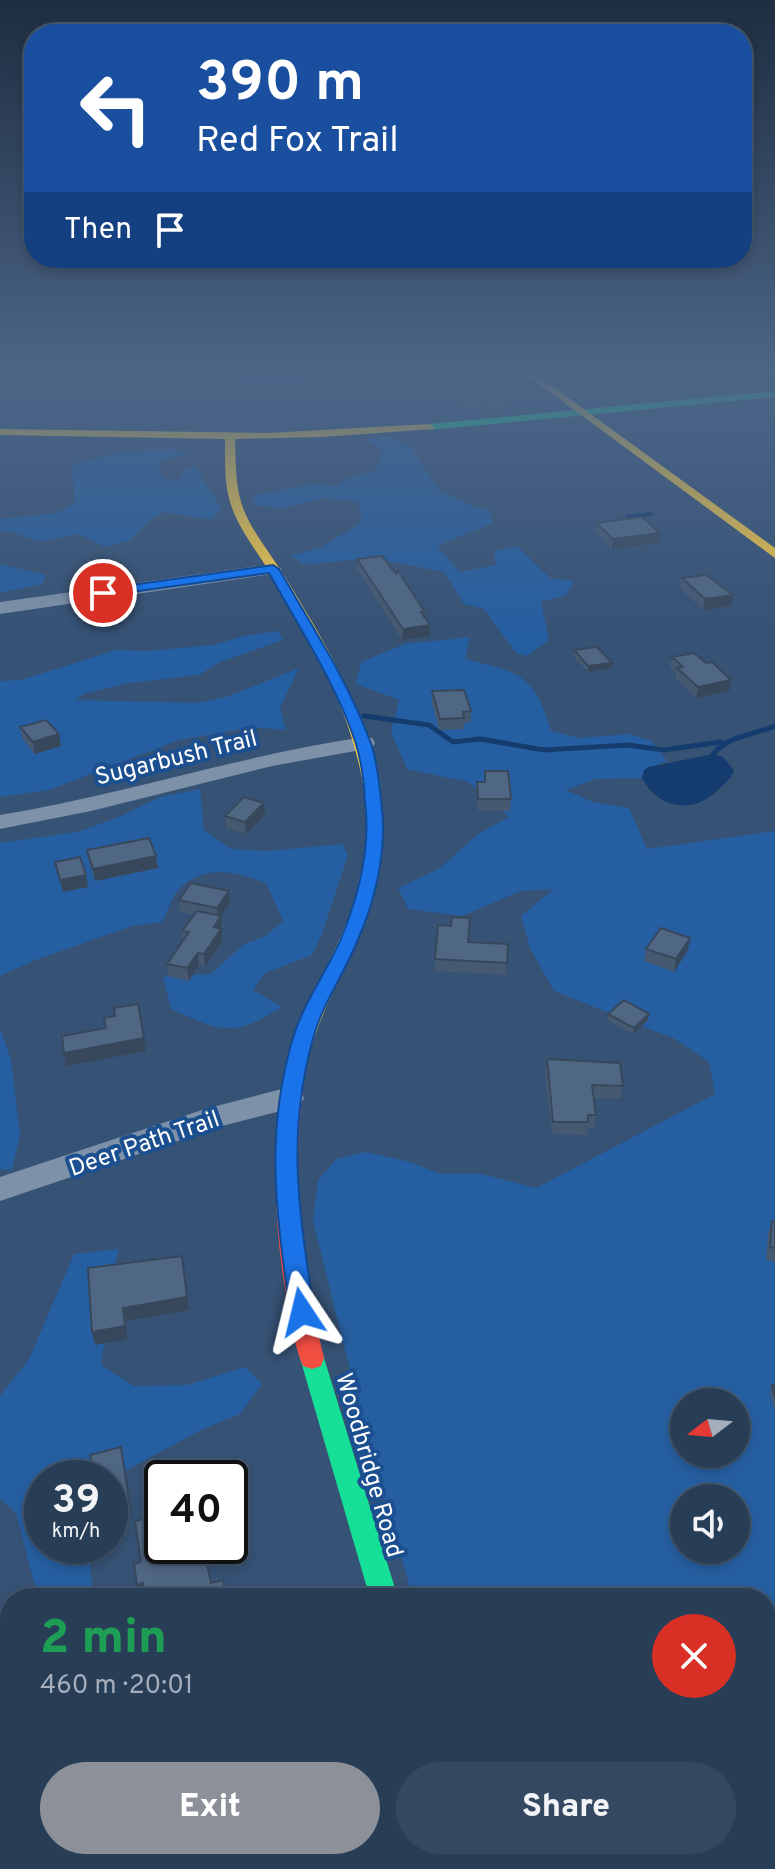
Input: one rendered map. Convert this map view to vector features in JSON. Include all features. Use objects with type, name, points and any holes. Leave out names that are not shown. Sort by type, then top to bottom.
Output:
[{"type":"street","name":"Woodbridge Road","points":[[230,457],[237,507],[328,667],[364,743],[374,804],[370,882],[348,942],[310,1018],[289,1098],[285,1129],[285,1192],[302,1312],[381,1588]]},
{"type":"street","points":[[643,457],[775,554]]},
{"type":"street","points":[[0,608],[273,569]]},
{"type":"street","name":"Sugarbush Trail","points":[[0,822],[114,801],[281,758],[364,743]]},
{"type":"street","name":"Deer Path Trail","points":[[0,1189],[215,1118],[289,1098]]},
{"type":"shaded area","points":[[99,457],[174,457],[161,461],[158,470],[165,479],[179,480],[185,470],[195,466],[221,508],[212,520],[165,512],[152,518],[131,540],[105,547],[78,534],[40,542],[8,531],[0,532],[0,519],[57,513],[75,503],[72,465]]},
{"type":"shaded area","points":[[381,457],[417,457],[440,491],[489,510],[493,523],[437,546],[460,572],[496,565],[494,551],[517,546],[550,578],[575,581],[566,595],[541,602],[549,640],[527,656],[516,653],[484,609],[464,604],[444,572],[372,558],[304,565],[291,556],[323,546],[362,522],[358,502],[325,498],[282,508],[252,505],[256,495],[312,484],[338,486],[347,478],[375,471]]},
{"type":"shaded area","points":[[0,564],[46,575],[42,584],[0,593]]},
{"type":"shaded area","points":[[278,631],[283,640],[220,662],[199,675],[129,683],[86,693],[75,700],[197,703],[226,697],[299,668],[280,708],[286,730],[252,727],[179,740],[49,790],[0,797],[0,681],[21,680],[116,650],[148,651],[213,645]]},
{"type":"shaded area","points":[[470,637],[465,659],[522,678],[538,697],[551,731],[579,738],[630,734],[651,741],[667,761],[644,770],[642,778],[596,779],[565,790],[593,802],[629,808],[647,849],[775,831],[775,1588],[410,1588],[365,1430],[313,1221],[318,1180],[336,1159],[366,1152],[410,1162],[440,1174],[482,1174],[536,1188],[715,1094],[709,1062],[675,1039],[554,991],[530,948],[521,916],[554,889],[521,891],[462,916],[408,909],[398,888],[440,868],[478,834],[509,817],[468,782],[407,769],[391,732],[399,700],[356,684],[361,662],[405,644]]},
{"type":"shaded area","points":[[713,754],[723,757],[734,770],[728,781],[698,803],[677,805],[667,802],[657,796],[642,778],[644,770],[649,767]]},
{"type":"shaded area","points":[[200,789],[204,830],[231,849],[268,851],[342,844],[348,855],[312,955],[265,973],[253,990],[282,1007],[251,1024],[227,1028],[203,1023],[171,1009],[163,977],[211,974],[244,944],[264,937],[283,921],[266,883],[233,873],[211,873],[190,880],[177,891],[162,922],[132,926],[0,976],[0,843],[77,832],[119,817],[160,797]]},
{"type":"shaded area","points":[[0,1028],[11,1060],[20,1135],[12,1170],[0,1169]]},
{"type":"shaded area","points":[[118,1249],[101,1365],[134,1386],[187,1385],[245,1367],[262,1384],[240,1414],[201,1430],[128,1469],[128,1460],[24,1460],[24,1544],[16,1513],[0,1499],[0,1396],[29,1359],[74,1254]]},
{"type":"shaded area","points":[[29,1564],[89,1564],[93,1588],[35,1588]]},
{"type":"building","points":[[642,517],[660,533],[613,539],[596,523]]},
{"type":"building","points":[[382,556],[396,574],[398,571],[430,625],[403,629],[357,559]]},
{"type":"building","points":[[706,575],[733,595],[705,599],[682,578]]},
{"type":"building","points":[[597,647],[612,663],[588,666],[574,650]]},
{"type":"building","points":[[694,653],[706,663],[712,662],[731,680],[698,687],[677,668],[683,667],[672,657]]},
{"type":"building","points":[[464,690],[471,711],[463,712],[464,718],[440,719],[432,691]]},
{"type":"building","points":[[46,720],[59,734],[33,742],[20,727]]},
{"type":"building","points":[[485,771],[508,771],[511,799],[478,799],[477,782],[485,782]]},
{"type":"building","points":[[244,797],[264,803],[245,822],[225,816]]},
{"type":"building","points":[[149,838],[156,856],[93,869],[87,850]]},
{"type":"building","points":[[80,857],[86,875],[60,880],[55,862]]},
{"type":"building","points":[[191,883],[229,891],[217,908],[179,900]]},
{"type":"building","points":[[197,911],[221,916],[214,927],[221,929],[204,954],[198,953],[187,968],[167,964],[189,932],[182,931]]},
{"type":"building","points":[[452,917],[470,918],[468,942],[508,944],[507,963],[435,959],[438,925],[451,926]]},
{"type":"building","points":[[661,928],[690,938],[676,959],[646,949]]},
{"type":"building","points":[[624,1000],[649,1014],[634,1028],[608,1014]]},
{"type":"building","points":[[138,1004],[144,1038],[64,1053],[62,1036],[106,1028],[104,1018],[115,1016],[114,1008]]},
{"type":"building","points":[[547,1059],[620,1063],[623,1086],[592,1085],[596,1115],[588,1115],[588,1122],[553,1122]]},
{"type":"building","points":[[772,1221],[775,1222],[775,1248],[770,1247]]},
{"type":"building","points":[[182,1256],[187,1297],[123,1308],[125,1326],[92,1332],[88,1268]]},
{"type":"building","points":[[121,1447],[123,1460],[91,1460],[90,1455]]},
{"type":"building","points":[[144,1519],[144,1564],[207,1564],[211,1583],[223,1580],[225,1588],[144,1588],[143,1583],[137,1585],[134,1564],[141,1562],[135,1521]]},
{"type":"waterway","points":[[628,517],[651,514]]},
{"type":"waterway","points":[[364,716],[429,725],[453,742],[480,739],[544,750],[628,745],[664,750],[721,742]]},
{"type":"waterway","points":[[713,754],[733,740],[775,726]]},
{"type":"traffic: fast","points":[[312,1358],[381,1588]]},
{"type":"traffic: slow","points":[[230,457],[236,504],[321,650],[339,687],[367,765],[374,806],[374,847],[367,889],[351,932],[312,1014],[298,1057]]},
{"type":"traffic: slow","points":[[643,457],[775,554]]},
{"type":"traffic: jam","points":[[298,1057],[291,1095],[285,1170],[290,1246],[312,1358]]},
{"type":"route","points":[[103,593],[273,569],[328,667],[364,743],[374,804],[370,882],[348,942],[310,1018],[289,1098],[286,1124],[285,1192],[302,1312]]}]
